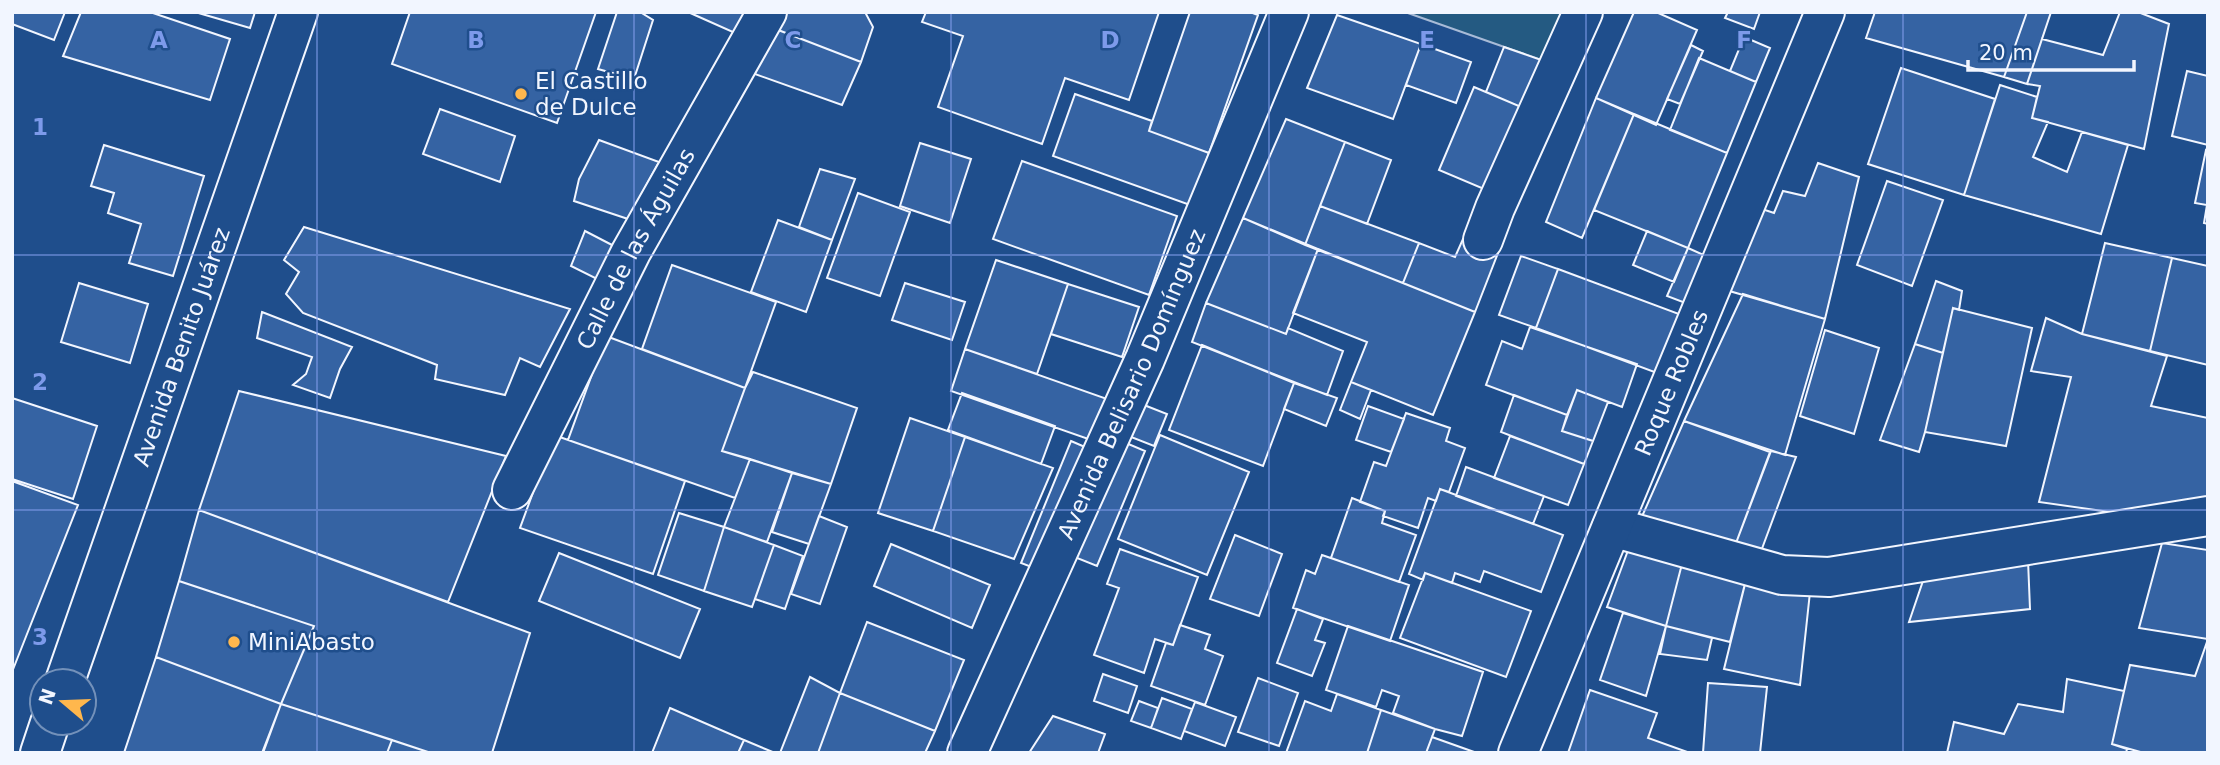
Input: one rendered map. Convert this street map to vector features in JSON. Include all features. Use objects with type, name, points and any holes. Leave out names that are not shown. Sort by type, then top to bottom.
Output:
[{"type":"street","name":"Avenida Benito Juárez","points":[[70,667],[298,12]]},
{"type":"street","name":"Calle de las Águilas","points":[[512,490],[631,252],[767,12]]},
{"type":"street","name":"Avenida Belisario Domínguez","points":[[967,753],[1145,359],[1289,12]]},
{"type":"street","points":[[1483,240],[1583,12]]},
{"type":"street","name":"Roque Robles","points":[[1518,753],[1825,12]]},
{"type":"street","points":[[1612,527],[1782,575],[1829,577],[2208,516]]},
{"type":"shaded area","points":[[1405,12],[1568,12],[1547,62]]},
{"type":"building","points":[[12,12],[65,12],[54,40],[12,24]]},
{"type":"building","points":[[81,12],[150,12],[230,39],[210,100],[63,56]]},
{"type":"building","points":[[195,12],[255,12],[250,28]]},
{"type":"building","name":"El Castillo de Dulce","points":[[410,12],[596,12],[557,123],[392,64]]},
{"type":"building","points":[[617,12],[640,12],[653,20],[634,79],[598,69]]},
{"type":"building","points":[[688,12],[746,12],[735,33]]},
{"type":"building","points":[[781,12],[865,12],[873,27],[861,62],[773,28]]},
{"type":"building","points":[[926,12],[1159,12],[1129,100],[1065,78],[1042,144],[938,107],[963,36],[922,22]]},
{"type":"building","points":[[1190,12],[1250,12],[1258,15],[1209,153],[1149,131]]},
{"type":"building","points":[[1634,12],[1656,12],[1697,30],[1656,125],[1596,98]]},
{"type":"building","points":[[1728,12],[1760,12],[1754,29],[1725,18]]},
{"type":"building","points":[[1875,12],[2027,12],[2004,77],[1866,38]]},
{"type":"building","points":[[2027,12],[2051,12],[2027,84],[2004,77]]},
{"type":"building","points":[[2120,12],[2138,12],[2169,24],[2144,149],[2032,118],[2040,86],[2027,84],[2042,39],[2103,55]]},
{"type":"building","points":[[1337,15],[1421,44],[1393,119],[1307,88]]},
{"type":"building","points":[[773,28],[861,62],[842,105],[752,73]]},
{"type":"building","points":[[1744,37],[1770,48],[1756,82],[1730,71]]},
{"type":"building","points":[[1421,44],[1471,62],[1456,103],[1406,85]]},
{"type":"building","points":[[1691,45],[1703,51],[1680,104],[1667,99]]},
{"type":"building","points":[[1504,47],[1547,62],[1526,109],[1486,92]]},
{"type":"building","points":[[1699,58],[1756,82],[1727,153],[1670,130]]},
{"type":"building","points":[[1901,68],[1995,99],[1964,195],[1868,164]]},
{"type":"building","points":[[2187,71],[2208,76],[2208,145],[2172,136]]},
{"type":"building","points":[[2000,85],[2037,97],[2032,118],[2048,122],[2033,157],[2067,172],[2082,132],[2128,145],[2101,234],[1964,195]]},
{"type":"building","points":[[1474,87],[1526,109],[1491,192],[1439,170]]},
{"type":"building","points":[[1075,94],[1152,121],[1149,131],[1209,153],[1190,205],[1053,156]]},
{"type":"building","points":[[1596,98],[1634,114],[1582,238],[1546,222]]},
{"type":"building","points":[[440,109],[515,136],[500,182],[423,154]]},
{"type":"building","points":[[1634,114],[1727,153],[1688,248],[1594,210]]},
{"type":"building","points":[[1286,119],[1345,142],[1305,245],[1243,218]]},
{"type":"building","points":[[599,140],[659,162],[628,219],[574,201],[579,179]]},
{"type":"building","points":[[1345,142],[1391,160],[1367,224],[1320,206]]},
{"type":"building","points":[[920,143],[971,159],[950,223],[900,206]]},
{"type":"building","points":[[104,145],[204,176],[173,276],[129,263],[141,224],[108,213],[114,193],[91,186]]},
{"type":"building","points":[[2206,150],[2208,224],[2204,223],[2207,205],[2195,203]]},
{"type":"building","points":[[1022,161],[1177,216],[1149,295],[993,239]]},
{"type":"building","points":[[1818,163],[1859,177],[1825,319],[1726,290],[1762,209],[1774,213],[1783,191],[1805,196]]},
{"type":"building","points":[[820,169],[855,179],[832,240],[799,227]]},
{"type":"building","points":[[1887,181],[1943,200],[1912,286],[1857,265]]},
{"type":"building","points":[[858,193],[910,212],[880,296],[827,278]]},
{"type":"building","points":[[1320,206],[1419,243],[1403,283],[1305,245]]},
{"type":"building","points":[[1243,218],[1318,249],[1286,334],[1206,303]]},
{"type":"building","points":[[778,220],[832,240],[806,312],[751,292]]},
{"type":"building","points":[[304,227],[570,309],[540,367],[520,358],[505,395],[435,379],[437,365],[303,313],[286,294],[299,272],[284,260]]},
{"type":"building","points":[[585,231],[614,246],[597,279],[571,266]]},
{"type":"building","points":[[1647,231],[1688,248],[1674,282],[1633,265]]},
{"type":"building","points":[[1463,239],[1498,253],[1475,312],[1403,283],[1419,243],[1455,257]]},
{"type":"building","points":[[2105,243],[2172,258],[2150,351],[2082,334]]},
{"type":"building","points":[[1688,248],[1708,257],[1688,304],[1667,296]]},
{"type":"building","points":[[1318,249],[1475,312],[1433,415],[1351,382],[1367,342],[1293,313]]},
{"type":"building","points":[[1521,256],[1558,269],[1536,328],[1499,315]]},
{"type":"building","points":[[2172,258],[2208,266],[2208,365],[2150,351]]},
{"type":"building","points":[[996,260],[1068,284],[1037,374],[965,349]]},
{"type":"building","points":[[672,265],[776,302],[745,388],[642,349]]},
{"type":"building","points":[[1558,269],[1679,314],[1657,373],[1536,328]]},
{"type":"building","points":[[1936,281],[1962,291],[1959,310],[1953,308],[1943,353],[1915,344]]},
{"type":"building","points":[[79,283],[148,304],[130,363],[61,342]]},
{"type":"building","points":[[905,283],[965,302],[952,340],[892,320]]},
{"type":"building","points":[[1068,284],[1139,307],[1122,357],[1051,334]]},
{"type":"building","points":[[1743,294],[1825,319],[1785,455],[1684,421]]},
{"type":"building","points":[[1206,303],[1286,334],[1288,328],[1343,351],[1327,395],[1192,342]]},
{"type":"building","points":[[1953,308],[2032,328],[2006,446],[1925,432]]},
{"type":"building","points":[[262,312],[352,347],[340,369],[330,398],[293,385],[306,374],[312,357],[257,338]]},
{"type":"building","points":[[2046,318],[2082,334],[2167,356],[2151,406],[2208,418],[2208,498],[2117,513],[2039,502],[2071,377],[2031,371]]},
{"type":"building","points":[[1530,327],[1637,364],[1622,407],[1577,390],[1567,415],[1486,385],[1502,341],[1522,349]]},
{"type":"building","points":[[1825,330],[1879,348],[1854,434],[1800,416]]},
{"type":"building","points":[[606,336],[745,388],[722,451],[750,459],[735,498],[568,440]]},
{"type":"building","points":[[1915,344],[1943,353],[1919,452],[1880,440]]},
{"type":"building","points":[[1202,345],[1294,383],[1263,466],[1169,430]]},
{"type":"building","points":[[965,349],[1110,400],[1094,441],[951,391]]},
{"type":"building","points":[[753,372],[857,408],[831,484],[722,451]]},
{"type":"building","points":[[1351,382],[1371,390],[1360,419],[1340,410]]},
{"type":"building","points":[[1294,383],[1337,398],[1326,426],[1284,409]]},
{"type":"building","points":[[1577,390],[1608,402],[1593,441],[1562,431]]},
{"type":"building","points":[[239,391],[506,456],[448,602],[199,510]]},
{"type":"building","points":[[962,393],[1055,426],[1041,464],[948,430]]},
{"type":"building","points":[[1514,395],[1567,415],[1562,431],[1593,441],[1584,464],[1501,432]]},
{"type":"building","points":[[12,398],[97,426],[73,499],[12,479]]},
{"type":"building","points":[[1144,405],[1167,414],[1154,446],[1131,437]]},
{"type":"building","points":[[1368,406],[1404,419],[1391,452],[1356,440]]},
{"type":"building","points":[[1406,413],[1450,428],[1446,441],[1465,448],[1449,492],[1440,489],[1436,501],[1428,498],[1418,528],[1383,516],[1385,511],[1360,502],[1374,462],[1386,466]]},
{"type":"building","points":[[910,418],[965,437],[933,531],[878,513]]},
{"type":"building","points":[[1684,421],[1770,452],[1733,551],[1640,521]]},
{"type":"building","points":[[554,435],[685,481],[653,574],[520,528]]},
{"type":"building","points":[[1160,435],[1249,472],[1207,575],[1118,539]]},
{"type":"building","points":[[1510,436],[1584,464],[1568,505],[1494,478]]},
{"type":"building","points":[[965,437],[1053,468],[1014,559],[933,531]]},
{"type":"building","points":[[1119,440],[1145,451],[1097,566],[1072,556]]},
{"type":"building","points":[[1071,441],[1092,450],[1042,571],[1021,563]]},
{"type":"building","points":[[1771,451],[1796,457],[1760,554],[1733,551]]},
{"type":"building","points":[[750,459],[792,473],[767,542],[724,527]]},
{"type":"building","points":[[1466,467],[1544,496],[1533,524],[1456,496]]},
{"type":"building","points":[[792,473],[831,484],[809,544],[772,532]]},
{"type":"building","points":[[12,481],[78,505],[12,672]]},
{"type":"building","points":[[1440,489],[1563,535],[1541,592],[1484,571],[1480,582],[1455,573],[1452,583],[1425,573],[1423,580],[1409,574]]},
{"type":"building","points":[[1352,498],[1385,511],[1382,523],[1416,535],[1399,582],[1331,558]]},
{"type":"building","points":[[199,510],[530,633],[492,753],[431,753],[281,704],[314,626],[179,581]]},
{"type":"building","points":[[679,513],[724,527],[704,591],[658,575]]},
{"type":"building","points":[[819,516],[847,527],[820,604],[791,594]]},
{"type":"building","points":[[724,527],[774,545],[752,607],[704,591]]},
{"type":"building","points":[[1235,535],[1282,554],[1259,616],[1210,599]]},
{"type":"building","points":[[2162,543],[2208,550],[2208,639],[2139,628]]},
{"type":"building","points":[[891,544],[990,585],[972,628],[874,586]]},
{"type":"building","points":[[774,545],[803,556],[785,609],[755,599]]},
{"type":"building","points":[[1630,545],[1683,560],[1666,626],[1607,607]]},
{"type":"building","points":[[1120,549],[1198,577],[1173,645],[1155,639],[1144,673],[1094,655],[1119,588],[1107,584]]},
{"type":"building","points":[[559,553],[700,609],[680,658],[539,601]]},
{"type":"building","points":[[1322,555],[1409,585],[1390,641],[1293,608],[1306,570],[1315,574]]},
{"type":"building","points":[[1683,560],[1747,576],[1730,642],[1666,626]]},
{"type":"building","points":[[2028,560],[2030,609],[1909,622],[1924,578]]},
{"type":"building","points":[[1425,573],[1531,611],[1506,677],[1400,638]]},
{"type":"building","points":[[1747,576],[1810,592],[1800,685],[1724,669]]},
{"type":"building","name":"MiniAbasto","points":[[179,581],[314,626],[281,704],[156,657]]},
{"type":"building","points":[[1297,609],[1323,619],[1315,640],[1325,643],[1312,676],[1277,663]]},
{"type":"building","points":[[1623,613],[1666,626],[1646,696],[1600,680]]},
{"type":"building","points":[[867,622],[964,660],[935,731],[840,693]]},
{"type":"building","points":[[1180,625],[1210,635],[1205,649],[1223,656],[1205,705],[1151,686],[1166,643],[1173,645]]},
{"type":"building","points":[[1348,626],[1483,672],[1462,736],[1393,713],[1399,696],[1382,690],[1376,707],[1326,690]]},
{"type":"building","points":[[1666,626],[1712,638],[1707,660],[1660,654]]},
{"type":"building","points":[[2208,639],[2208,753],[2144,753],[2112,744],[2130,665],[2195,676]]},
{"type":"building","points":[[156,657],[281,704],[262,753],[124,753]]},
{"type":"building","points":[[1103,674],[1137,686],[1128,713],[1094,701]]},
{"type":"building","points":[[810,677],[840,693],[818,753],[780,753]]},
{"type":"building","points":[[1258,678],[1298,693],[1279,746],[1238,732]]},
{"type":"building","points":[[2067,679],[2124,691],[2112,744],[2127,749],[2126,753],[1947,753],[1954,722],[2004,734],[2018,704],[2063,712]]},
{"type":"building","points":[[1708,683],[1767,687],[1760,753],[1703,753]]},
{"type":"building","points":[[1590,690],[1657,713],[1648,738],[1690,753],[1568,753]]},
{"type":"building","points":[[840,693],[935,731],[925,753],[818,753]]},
{"type":"building","points":[[1337,694],[1381,710],[1367,753],[1286,753],[1305,701],[1331,711]]},
{"type":"building","points":[[1162,698],[1192,709],[1181,739],[1151,728]]},
{"type":"building","points":[[1139,701],[1158,708],[1151,728],[1131,721]]},
{"type":"building","points":[[1195,702],[1236,717],[1225,746],[1184,731]]},
{"type":"building","points":[[281,704],[392,740],[387,753],[263,753]]},
{"type":"building","points":[[670,708],[744,740],[738,753],[652,753]]},
{"type":"building","points":[[1381,710],[1435,729],[1426,753],[1367,753]]},
{"type":"building","points":[[1053,716],[1105,734],[1098,753],[1029,753]]},
{"type":"building","points":[[1432,737],[1477,753],[1426,753]]},
{"type":"building","points":[[392,740],[431,753],[387,753]]},
{"type":"building","points":[[744,740],[775,753],[738,753]]},
{"type":"place","name":"El Castillo de Dulce","points":[[521,94]]},
{"type":"place","name":"MiniAbasto","points":[[234,642]]}]
